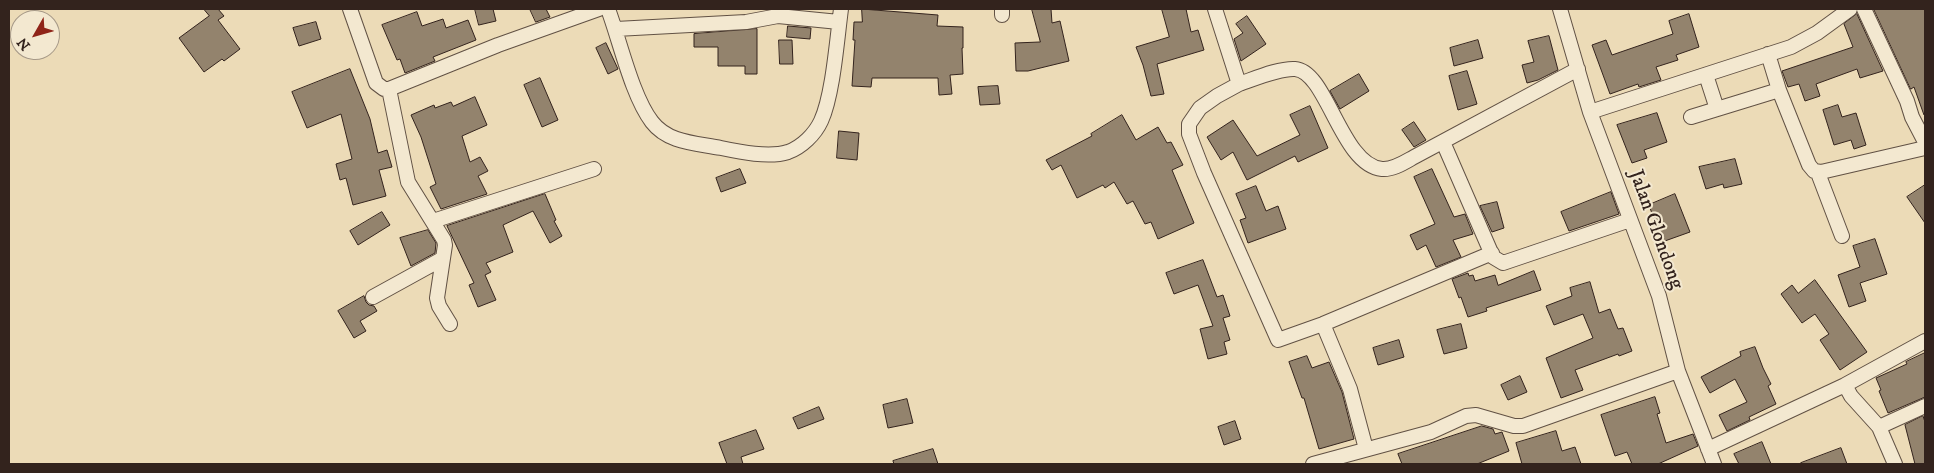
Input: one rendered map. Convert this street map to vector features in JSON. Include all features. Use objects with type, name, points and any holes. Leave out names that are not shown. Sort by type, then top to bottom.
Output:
[{"type":"street","points":[[350,9],[376,84],[384,89],[389,89],[498,45],[599,9]]},
{"type":"street","points":[[608,9],[640,100],[651,121],[664,135],[682,141],[754,155],[788,152],[806,142],[821,121],[829,92],[840,15],[778,16],[746,22],[616,29]]},
{"type":"street","points":[[1215,9],[1239,84]]},
{"type":"street","name":"Jalan Glondong","points":[[1560,9],[1590,112],[1659,296],[1678,371],[1714,464]]},
{"type":"street","points":[[1590,112],[1791,47],[1817,33],[1850,9]]},
{"type":"street","points":[[1864,9],[1925,142]]},
{"type":"street","points":[[1768,54],[1779,90],[1809,165],[1818,173],[1842,236]]},
{"type":"street","points":[[1492,253],[1323,324],[1278,340],[1204,173],[1189,134],[1189,124],[1200,108],[1239,84],[1283,71],[1294,69],[1303,71],[1323,96],[1353,148],[1371,166],[1384,169],[1396,166],[1443,142],[1578,69]]},
{"type":"street","points":[[1706,75],[1717,109]]},
{"type":"street","points":[[389,89],[408,182],[444,240],[445,245],[437,298],[439,306],[450,324]]},
{"type":"street","points":[[1691,117],[1779,90]]},
{"type":"street","points":[[1443,142],[1493,257],[1503,262],[1630,220]]},
{"type":"street","points":[[1818,173],[1925,148]]},
{"type":"street","points":[[433,221],[594,169]]},
{"type":"street","points":[[373,297],[442,259]]},
{"type":"street","points":[[1323,324],[1350,389],[1366,450]]},
{"type":"street","points":[[1708,449],[1845,385],[1925,341]]},
{"type":"street","points":[[1313,464],[1431,432],[1466,416],[1476,415],[1514,426],[1523,426],[1678,371]]},
{"type":"street","points":[[1845,385],[1851,396],[1879,427],[1894,464]]},
{"type":"street","points":[[1879,427],[1925,406]]},
{"type":"building","points":[[204,9],[218,9],[224,16],[218,20],[240,49],[204,72],[179,38],[209,16]]},
{"type":"building","points":[[475,9],[493,9],[496,21],[479,25]]},
{"type":"building","points":[[530,9],[546,9],[550,17],[536,22]]},
{"type":"building","points":[[862,9],[938,15],[937,26],[963,27],[963,74],[950,75],[952,94],[939,95],[938,78],[872,78],[871,87],[852,86],[855,40],[853,40],[854,22],[862,22]]},
{"type":"building","points":[[1032,9],[1051,9],[1052,23],[1060,21],[1069,61],[1028,71],[1016,71],[1015,43],[1040,42]]},
{"type":"building","points":[[1162,9],[1186,9],[1191,32],[1198,30],[1204,50],[1157,64],[1164,94],[1151,96],[1136,47],[1169,37]]},
{"type":"building","points":[[1874,9],[1925,9],[1925,115],[1914,87],[1911,89]]},
{"type":"building","points":[[417,12],[422,26],[443,19],[446,28],[468,20],[476,40],[433,57],[435,61],[405,73],[400,59],[397,60],[382,25]]},
{"type":"building","points":[[1689,14],[1699,47],[1676,55],[1678,60],[1656,67],[1661,80],[1639,87],[1638,84],[1610,94],[1592,45],[1606,40],[1612,55],[1673,34],[1669,21]]},
{"type":"building","points":[[1857,14],[1883,71],[1860,78],[1857,69],[1816,84],[1820,96],[1805,101],[1799,84],[1788,87],[1782,71],[1853,47],[1844,24]]},
{"type":"building","points":[[1247,16],[1266,44],[1241,61],[1234,39],[1243,33],[1236,24]]},
{"type":"building","points":[[316,22],[321,39],[299,46],[293,28]]},
{"type":"building","points":[[788,26],[811,28],[810,39],[787,37]]},
{"type":"building","points":[[757,29],[757,74],[745,74],[745,66],[718,66],[718,47],[694,47],[694,34]]},
{"type":"building","points":[[1549,36],[1558,70],[1527,83],[1522,65],[1534,62],[1528,41]]},
{"type":"building","points":[[779,40],[792,40],[793,64],[780,64]]},
{"type":"building","points":[[1478,40],[1483,58],[1454,66],[1450,48]]},
{"type":"building","points":[[606,43],[618,69],[608,74],[596,48]]},
{"type":"building","points":[[350,69],[370,119],[378,153],[387,150],[392,167],[379,170],[386,196],[353,205],[346,178],[340,180],[336,164],[352,159],[341,114],[307,128],[292,92]]},
{"type":"building","points":[[1467,71],[1477,104],[1458,110],[1449,76]]},
{"type":"building","points":[[1359,74],[1369,91],[1340,109],[1330,91]]},
{"type":"building","points":[[540,78],[558,120],[542,127],[524,85]]},
{"type":"building","points":[[998,86],[1000,104],[980,105],[978,87]]},
{"type":"building","points":[[475,97],[487,125],[462,136],[470,162],[480,157],[488,171],[478,176],[487,194],[441,209],[430,187],[436,184],[421,137],[411,115],[434,105],[435,108],[451,102],[453,106]]},
{"type":"building","points":[[1838,105],[1842,117],[1856,113],[1866,145],[1854,149],[1851,140],[1834,145],[1823,110]]},
{"type":"building","points":[[1310,106],[1328,148],[1298,162],[1295,156],[1247,180],[1233,152],[1221,160],[1207,137],[1233,120],[1257,156],[1300,135],[1290,115]]},
{"type":"building","points":[[1657,113],[1667,142],[1644,150],[1647,158],[1632,163],[1617,125]]},
{"type":"building","points":[[1122,115],[1136,140],[1158,127],[1167,143],[1171,142],[1183,165],[1172,170],[1194,223],[1158,239],[1151,222],[1145,224],[1133,201],[1127,204],[1114,182],[1105,188],[1103,185],[1077,198],[1061,165],[1052,170],[1046,160],[1092,136],[1091,134]]},
{"type":"building","points":[[1414,122],[1426,140],[1414,147],[1402,130]]},
{"type":"building","points":[[839,131],[859,133],[857,160],[837,158]]},
{"type":"building","points":[[1735,159],[1742,184],[1724,188],[1723,184],[1706,189],[1699,167]]},
{"type":"building","points":[[740,169],[746,183],[721,192],[716,178]]},
{"type":"building","points":[[1432,169],[1454,217],[1465,214],[1473,234],[1453,240],[1461,257],[1436,267],[1426,245],[1417,250],[1410,235],[1435,224],[1414,177]]},
{"type":"building","points":[[1925,185],[1925,223],[1907,197]]},
{"type":"building","points":[[1256,186],[1266,211],[1278,206],[1286,229],[1248,243],[1240,220],[1246,218],[1236,194]]},
{"type":"building","points":[[1611,192],[1619,214],[1569,231],[1561,212]]},
{"type":"building","points":[[545,194],[556,220],[554,221],[562,236],[550,243],[533,211],[503,225],[513,252],[486,263],[491,272],[485,275],[496,300],[478,307],[469,285],[474,283],[447,226]]},
{"type":"building","points":[[1675,194],[1690,232],[1662,242],[1649,205]]},
{"type":"building","points":[[1497,202],[1504,228],[1492,232],[1480,206]]},
{"type":"building","points":[[382,212],[390,225],[358,245],[350,231]]},
{"type":"building","points":[[428,230],[436,243],[435,253],[411,266],[400,238]]},
{"type":"building","points":[[1875,239],[1887,274],[1860,283],[1866,301],[1849,307],[1838,275],[1860,267],[1853,246]]},
{"type":"building","points":[[1203,260],[1217,297],[1223,295],[1230,316],[1223,318],[1230,340],[1224,342],[1227,354],[1208,359],[1200,329],[1213,326],[1198,285],[1174,294],[1166,273]]},
{"type":"building","points":[[1534,271],[1541,290],[1486,308],[1487,311],[1468,317],[1452,279],[1468,273],[1469,276],[1473,275],[1475,281],[1495,275],[1498,285]]},
{"type":"building","points":[[1815,280],[1867,352],[1840,370],[1820,340],[1829,334],[1815,314],[1802,323],[1781,294],[1792,285],[1798,293]]},
{"type":"building","points":[[1590,282],[1599,313],[1610,309],[1618,329],[1623,328],[1632,351],[1619,356],[1618,354],[1575,370],[1583,390],[1561,398],[1546,358],[1593,338],[1583,314],[1554,325],[1546,306],[1572,296],[1570,288]]},
{"type":"building","points":[[364,296],[366,302],[374,306],[377,311],[360,321],[366,331],[354,338],[338,311]]},
{"type":"building","points":[[1461,324],[1467,348],[1444,354],[1437,330]]},
{"type":"building","points":[[1399,340],[1404,357],[1378,365],[1373,348]]},
{"type":"building","points":[[1755,347],[1771,384],[1768,386],[1776,404],[1749,417],[1750,420],[1727,431],[1719,415],[1747,402],[1735,379],[1710,393],[1701,377],[1741,356],[1740,352]]},
{"type":"building","points":[[1925,353],[1925,397],[1888,413],[1876,378],[1907,364],[1906,362]]},
{"type":"building","points":[[1307,356],[1312,368],[1329,362],[1342,392],[1354,439],[1319,449],[1304,398],[1302,398],[1289,362]]},
{"type":"building","points":[[1520,376],[1527,392],[1508,400],[1501,385]]},
{"type":"building","points":[[1655,397],[1660,413],[1657,414],[1666,443],[1693,434],[1698,446],[1658,464],[1632,464],[1627,452],[1615,456],[1601,415]]},
{"type":"building","points":[[907,399],[913,423],[888,428],[883,405]]},
{"type":"building","points":[[819,407],[824,419],[798,429],[793,418]]},
{"type":"building","points":[[1923,416],[1925,422],[1925,464],[1915,464],[1905,425]]},
{"type":"building","points":[[1235,421],[1241,439],[1224,445],[1218,427]]},
{"type":"building","points":[[1482,426],[1493,429],[1495,434],[1502,432],[1509,451],[1477,464],[1402,464],[1398,454]]},
{"type":"building","points":[[756,430],[764,449],[741,457],[743,464],[727,464],[719,443]]},
{"type":"building","points":[[1556,431],[1562,451],[1575,447],[1581,464],[1522,464],[1516,443]]},
{"type":"building","points":[[1762,442],[1771,464],[1739,464],[1734,454]]},
{"type":"building","points":[[1841,448],[1847,464],[1801,463]]},
{"type":"building","points":[[933,449],[938,464],[894,464],[893,461]]}]
